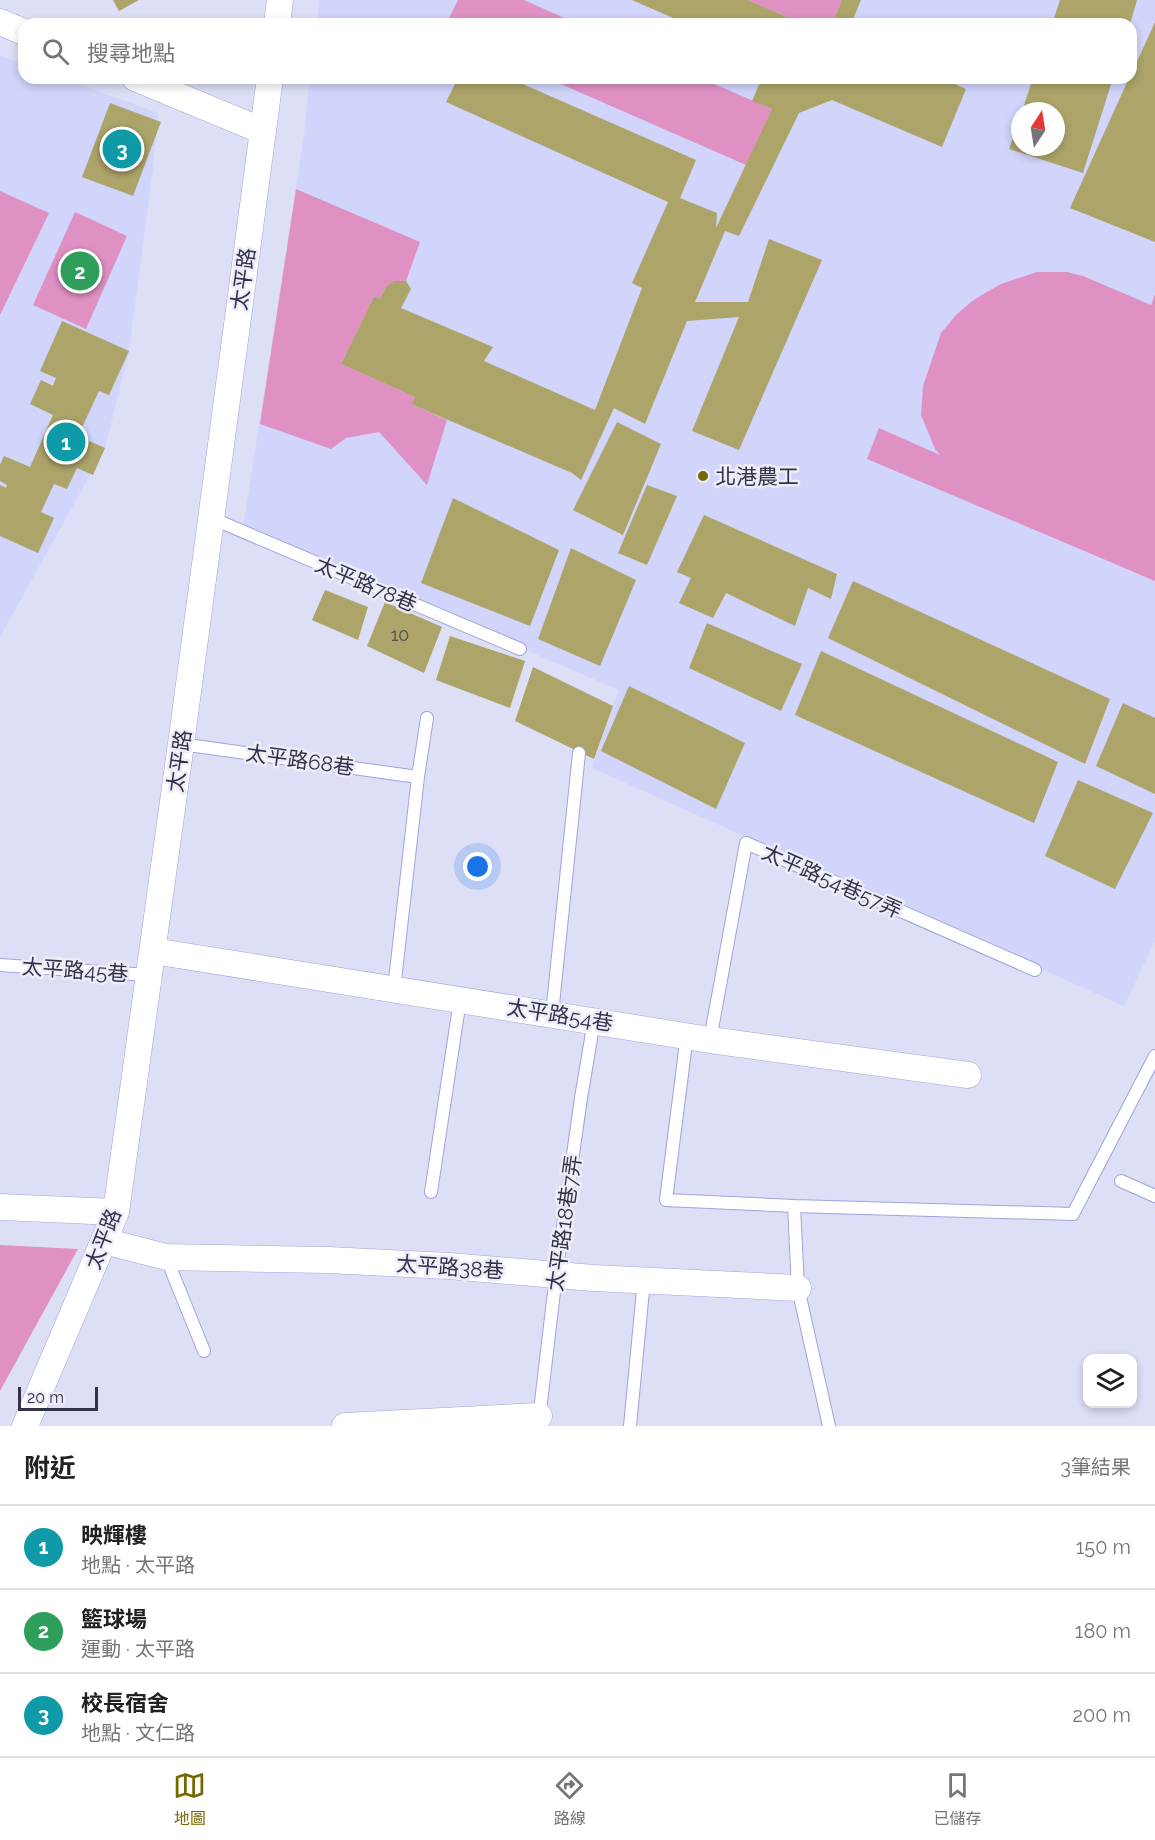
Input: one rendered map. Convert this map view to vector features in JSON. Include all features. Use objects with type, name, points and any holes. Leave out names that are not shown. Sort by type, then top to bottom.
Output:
[{"type":"street","points":[[278,18],[280,0]]},
{"type":"street","points":[[0,22],[18,30]]},
{"type":"street","points":[[149,84],[263,131]]},
{"type":"street","name":"太平路","points":[[25,1426],[116,1212],[269,84]]},
{"type":"street","name":"太平路54巷","points":[[151,963],[394,989],[698,1037],[968,1075]]},
{"type":"street","points":[[0,1207],[116,1212]]},
{"type":"street","name":"太平路38巷","points":[[104,1241],[166,1257],[339,1260],[798,1288]]},
{"type":"street","points":[[347,1426],[539,1421]]},
{"type":"lane","name":"太平路78巷","points":[[212,518],[520,649]]},
{"type":"lane","points":[[394,989],[418,777],[427,718]]},
{"type":"lane","name":"太平路68巷","points":[[181,744],[418,777]]},
{"type":"lane","points":[[552,1014],[579,753]]},
{"type":"lane","name":"太平路54巷57弄","points":[[698,1037],[746,843],[1035,970]]},
{"type":"lane","name":"太平路45巷","points":[[0,965],[151,963]]},
{"type":"lane","points":[[431,1192],[460,1000]]},
{"type":"lane","name":"太平路18巷7弄","points":[[539,1421],[556,1275],[594,1021]]},
{"type":"lane","points":[[698,1037],[666,1200],[1073,1214],[1155,1056]]},
{"type":"lane","points":[[1121,1181],[1155,1196]]},
{"type":"lane","points":[[794,1206],[798,1288],[829,1426]]},
{"type":"lane","points":[[166,1257],[204,1351]]},
{"type":"lane","points":[[630,1426],[644,1280]]},
{"type":"shaded area","name":"北港農工","points":[[319,0],[1155,0],[1155,941],[1124,1006],[592,768],[619,690],[243,528],[304,136],[309,84],[1137,84],[1137,18],[318,18]]},
{"type":"shaded area","points":[[458,0],[524,0],[564,18],[449,18]]},
{"type":"shaded area","points":[[748,0],[842,0],[834,18],[789,18]]},
{"type":"shaded area","points":[[0,56],[18,62],[18,84],[78,84],[158,113],[129,351],[105,448],[0,637]]},
{"type":"shaded area","points":[[561,84],[714,84],[772,109],[746,165]]},
{"type":"shaded area","points":[[296,189],[420,242],[406,281],[390,284],[380,299],[374,296],[341,364],[415,397],[411,404],[447,420],[427,485],[379,432],[346,438],[331,449],[260,424]]},
{"type":"shaded area","points":[[0,191],[49,213],[0,315]]},
{"type":"shaded area","points":[[75,212],[127,236],[86,329],[33,305]]},
{"type":"shaded area","points":[[1037,272],[1067,272],[1083,276],[1151,305],[1155,294],[1155,581],[867,459],[879,428],[940,455],[935,449],[921,415],[923,386],[941,333],[956,315],[985,293],[1001,284]]},
{"type":"shaded area","points":[[0,1245],[78,1249],[0,1391]]},
{"type":"building","points":[[113,0],[139,0],[119,11]]},
{"type":"building","points":[[632,0],[748,0],[789,18],[673,18]]},
{"type":"building","points":[[842,0],[861,0],[854,18],[834,18]]},
{"type":"building","points":[[1060,0],[1137,0],[1132,18],[1054,18]]},
{"type":"building","points":[[1155,22],[1155,242],[1070,208],[1126,84],[1137,84],[1137,62]]},
{"type":"building","points":[[455,84],[523,84],[696,160],[680,198],[717,213],[716,228],[772,109],[752,101],[759,84],[955,84],[966,89],[942,147],[832,100],[799,113],[739,236],[725,231],[695,302],[748,302],[769,239],[822,260],[739,450],[692,431],[739,317],[687,321],[645,424],[614,408],[581,480],[572,473],[411,404],[415,397],[341,364],[374,296],[380,299],[387,286],[394,281],[406,281],[411,289],[401,308],[493,347],[484,361],[595,410],[642,288],[632,283],[668,202],[446,102]]},
{"type":"building","points":[[1031,84],[1111,84],[1083,173],[1031,156],[1065,156],[1065,102],[1025,102]]},
{"type":"building","points":[[110,103],[161,122],[133,196],[82,177]]},
{"type":"building","points":[[62,321],[129,351],[109,395],[99,391],[78,436],[105,448],[93,475],[77,468],[67,489],[54,484],[41,512],[54,518],[38,553],[0,536],[0,485],[6,488],[7,485],[0,481],[0,465],[4,456],[30,467],[53,415],[30,404],[41,380],[53,386],[56,378],[40,371]]},
{"type":"building","points":[[617,422],[661,444],[623,535],[573,510]]},
{"type":"building","points":[[647,485],[677,496],[647,565],[618,553]]},
{"type":"building","points":[[453,498],[559,550],[530,626],[421,583]]},
{"type":"building","points":[[704,515],[837,574],[831,599],[808,588],[795,626],[726,593],[713,618],[679,603],[691,578],[677,572]]},
{"type":"building","points":[[571,548],[636,580],[600,666],[538,639]]},
{"type":"building","points":[[853,581],[1110,699],[1085,764],[828,638]]},
{"type":"building","points":[[325,590],[368,607],[358,640],[312,620]]},
{"type":"building","points":[[385,602],[442,627],[424,673],[367,646]]},
{"type":"building","points":[[707,623],[802,664],[781,711],[689,668]]},
{"type":"building","points":[[450,636],[525,661],[510,708],[436,680]]},
{"type":"building","points":[[821,651],[1058,762],[1034,823],[795,715]]},
{"type":"building","points":[[533,667],[613,706],[594,759],[515,721]]},
{"type":"building","points":[[629,686],[745,743],[716,809],[601,751]]},
{"type":"building","points":[[1123,703],[1155,718],[1155,794],[1096,766]]},
{"type":"building","points":[[1078,780],[1153,813],[1115,889],[1045,856]]},
{"type":"place","name":"校長宿舍","points":[[122,149]]},
{"type":"place","name":"籃球場","points":[[80,271]]},
{"type":"place","name":"映輝樓","points":[[66,442]]},
{"type":"place","name":"北港農工","points":[[703,476]]}]
